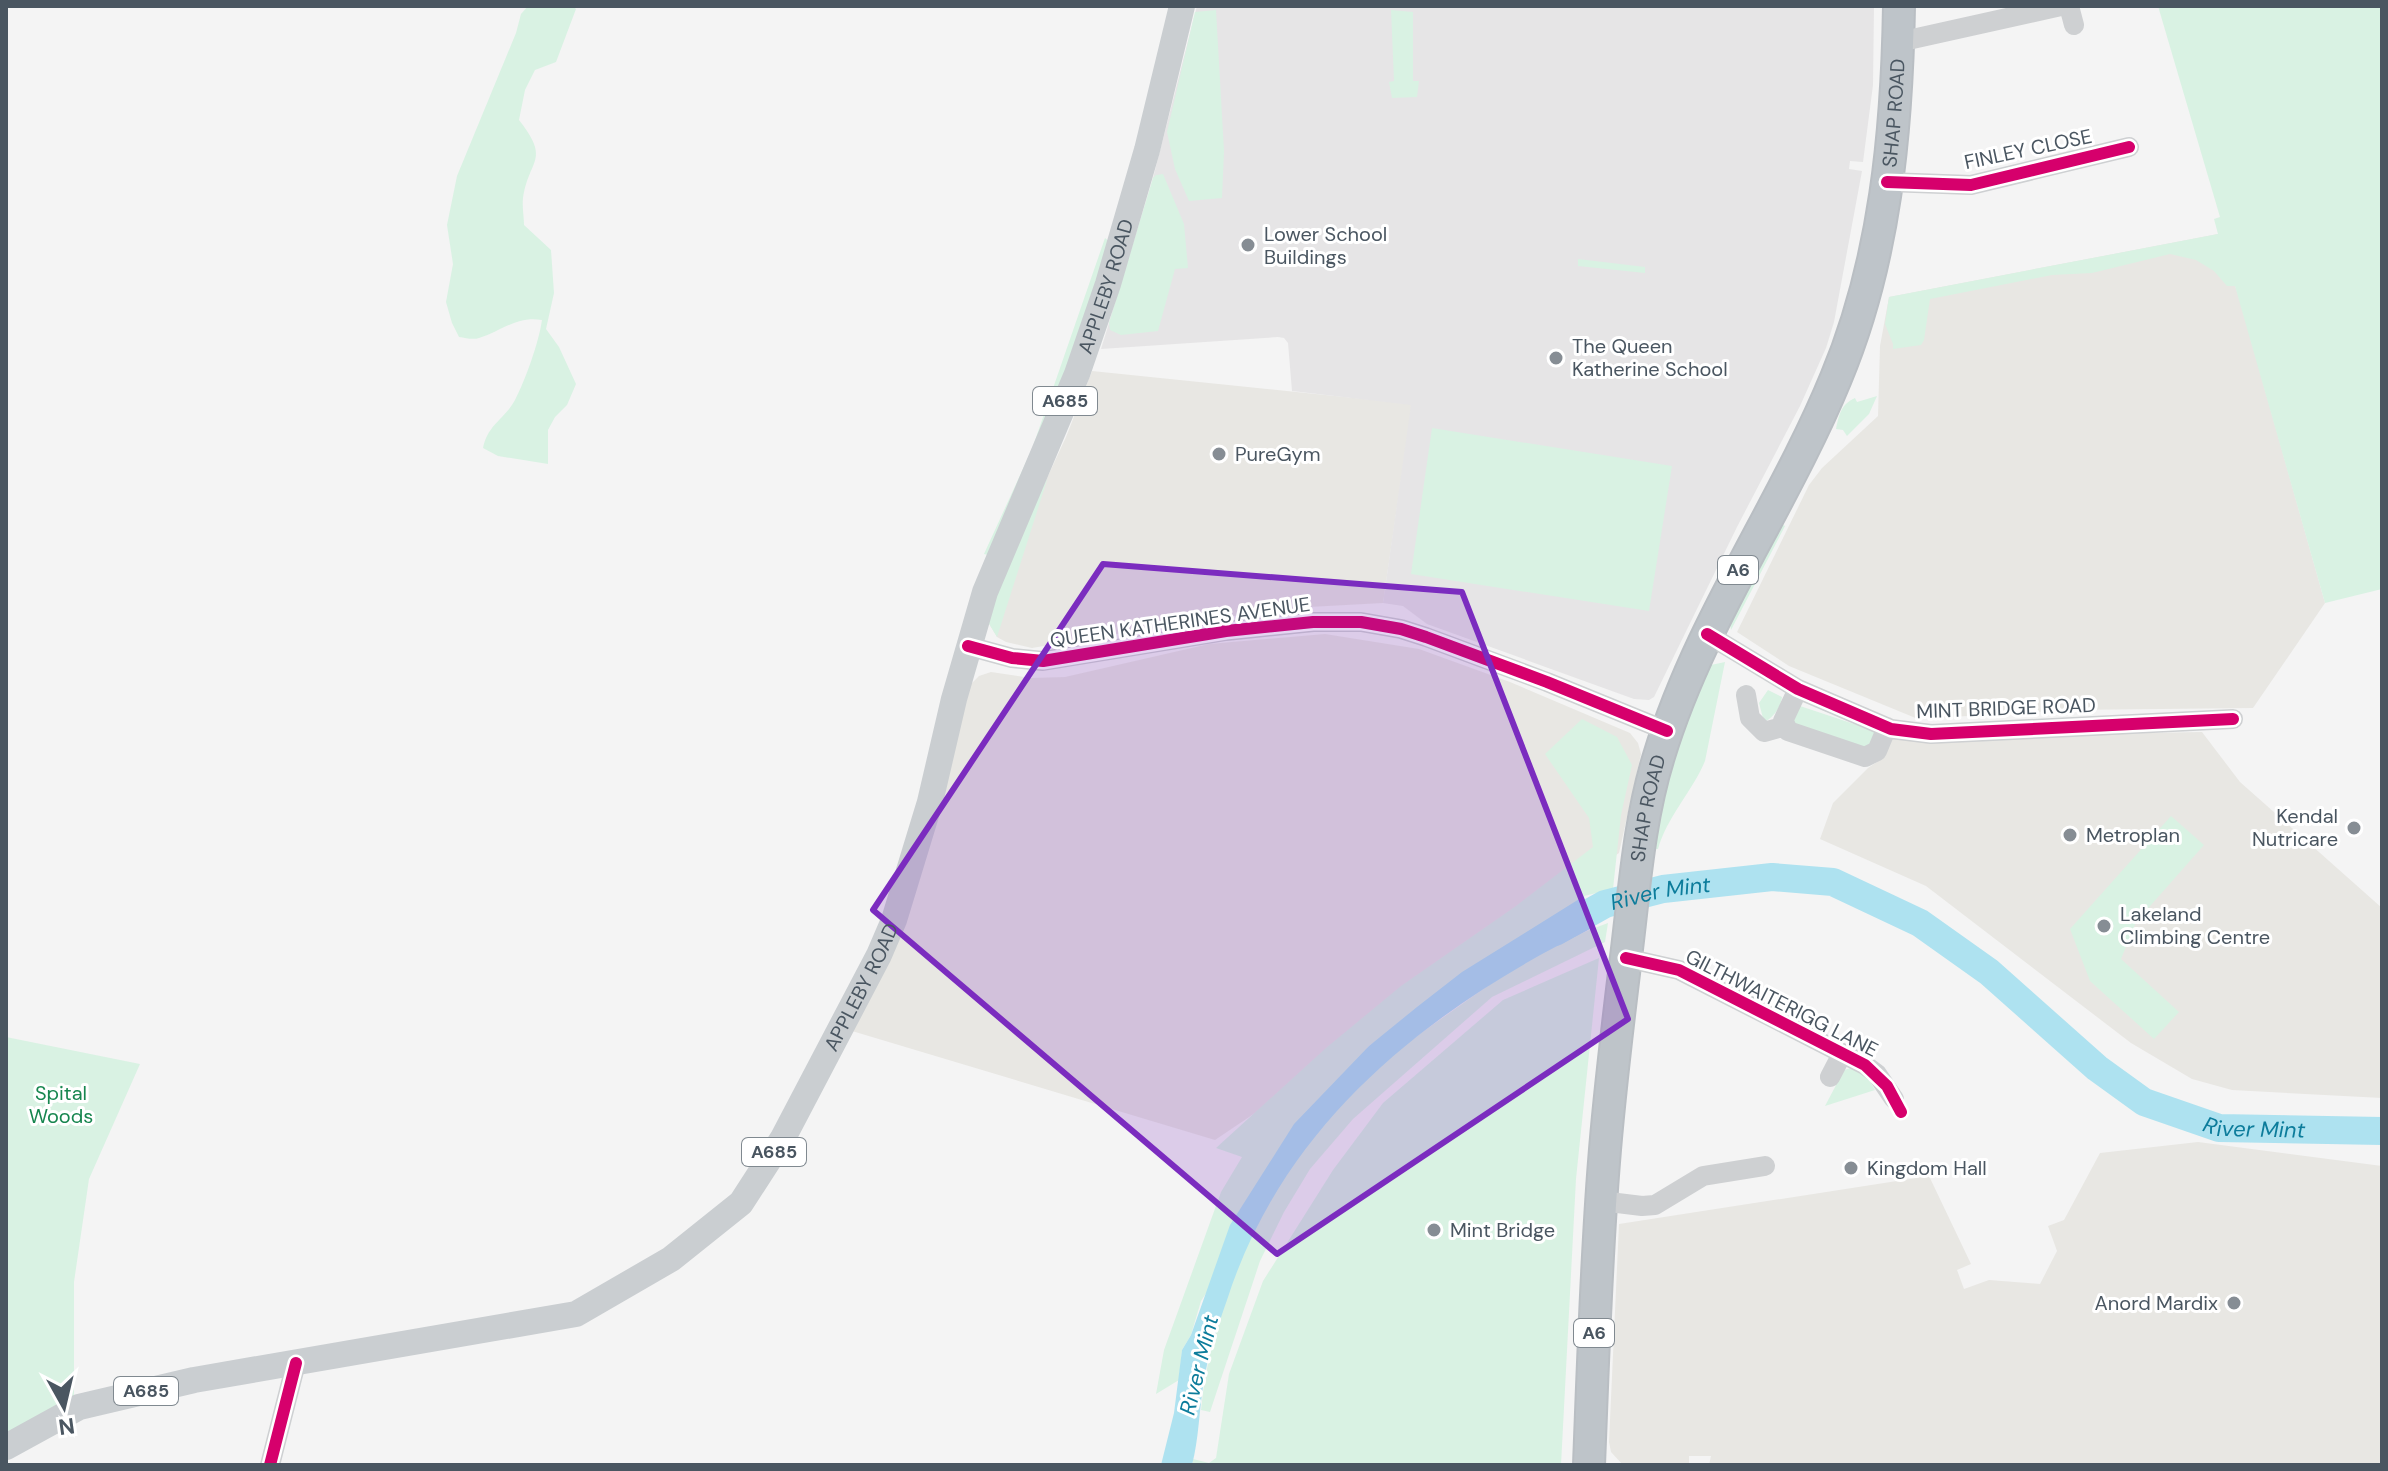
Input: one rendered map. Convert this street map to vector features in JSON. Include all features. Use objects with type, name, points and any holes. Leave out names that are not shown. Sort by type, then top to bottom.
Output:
[{"type":"highway","name":"SHAP ROAD","points":[[1589,1465],[1601,1201],[1609,1099],[1635,875],[1647,801],[1683,686],[1835,380],[1866,286],[1887,182],[1895,118],[1899,6]]},
{"type":"main road","name":"APPLEBY ROAD","points":[[6,1447],[79,1407],[194,1380],[576,1314],[671,1259],[741,1203],[783,1138],[879,955],[894,920],[930,802],[968,646],[1001,551],[1077,374],[1108,284],[1147,150],[1182,6]]},
{"type":"street","points":[[1899,42],[2061,6]]},
{"type":"street","name":"FINLEY CLOSE","points":[[1887,182],[1971,185],[2129,147]]},
{"type":"street","name":"QUEEN KATHERINES AVENUE","points":[[968,646],[1012,658],[1043,661],[1226,631],[1313,622],[1361,622],[1426,637],[1667,731]]},
{"type":"street","name":"MINT BRIDGE ROAD","points":[[1707,634],[1798,689],[1887,727],[1931,734],[2233,719]]},
{"type":"street","points":[[1798,689],[1783,721],[1788,731],[1865,757],[1877,751],[1887,727]]},
{"type":"street","points":[[1746,695],[1750,718],[1764,732],[1786,726]]},
{"type":"street","name":"GILTHWAITERIGG LANE","points":[[1626,958],[1679,970],[1865,1065],[1877,1074],[1894,1099]]},
{"type":"street","name":"GILTHWAITERIGG LANE","points":[[1830,1077],[1842,1054]]},
{"type":"street","points":[[1601,1201],[1655,1205],[1703,1176],[1765,1166]]},
{"type":"street","points":[[270,1465],[296,1363]]},
{"type":"highlighted area","points":[[1103,564],[1462,592],[1628,1019],[1277,1254],[873,910]]},
{"type":"shaded area","name":"The Queen Katherine School","points":[[1197,6],[1874,6],[1873,85],[1863,162],[1850,161],[1849,169],[1862,171],[1834,322],[1826,348],[1654,697],[1649,700],[1634,699],[1427,624],[1403,606],[1383,603],[1411,405],[1292,391],[1288,343],[1284,338],[1101,349],[1150,190]]},
{"type":"shaded area","points":[[2218,234],[2240,301],[2325,603],[2253,708],[2069,710],[1918,719],[1789,666],[1737,632],[1809,485],[1822,468],[1878,416],[1880,346],[1889,297]]},
{"type":"shaded area","points":[[1092,371],[1412,404],[1383,603],[1309,607],[1208,619],[1032,648],[997,637],[988,622],[1006,567],[1066,437]]},
{"type":"shaded area","points":[[1325,634],[1419,649],[1510,682],[1630,733],[1638,743],[1641,754],[1619,853],[1215,1140],[852,1031],[968,682],[972,683],[979,676],[991,672],[1031,678],[1065,677],[1209,644]]},
{"type":"shaded area","points":[[2202,732],[2240,782],[2382,908],[2382,1098],[2232,1090],[2192,1079],[2131,1043],[1926,886],[1820,839],[1833,803],[1880,760],[1889,738]]},
{"type":"shaded area","points":[[2198,1142],[2382,1166],[2382,1465],[1709,1465],[1711,1456],[1689,1456],[1689,1465],[1623,1465],[1611,1452],[1619,1224],[1929,1176],[1971,1264],[1957,1270],[1964,1289],[1989,1280],[2040,1284],[2057,1251],[2048,1226],[2064,1220],[2100,1153]]},
{"type":"green space","points":[[528,6],[573,6],[576,9],[556,62],[535,70],[525,90],[519,120],[529,133],[536,152],[523,198],[524,225],[551,250],[554,293],[546,329],[559,347],[576,384],[567,405],[548,430],[548,464],[498,456],[483,448],[492,428],[511,407],[519,392],[535,350],[542,320],[524,320],[477,339],[469,339],[459,337],[446,302],[453,264],[447,225],[457,176],[521,14]]},
{"type":"green space","points":[[2158,6],[2382,6],[2382,589],[2325,603],[2235,286],[2227,286],[2214,271],[2196,260],[2170,254],[2092,273],[2052,275],[1930,299],[1921,345],[1893,349],[1885,324],[1889,297],[2218,234],[2214,219],[2220,217]]},
{"type":"green space","points":[[1216,10],[1224,151],[1222,198],[1189,201],[1175,169],[1167,132],[1195,12]]},
{"type":"green space","points":[[1391,10],[1413,12],[1413,81],[1419,81],[1417,97],[1392,98],[1389,82],[1394,81]]},
{"type":"green space","points":[[1163,174],[1184,224],[1188,268],[1175,269],[1158,331],[1121,335],[1110,330],[1109,323],[1153,178]]},
{"type":"green space","points":[[1105,238],[1111,243],[1085,329],[988,555],[984,554],[1032,449]]},
{"type":"green space","points":[[1578,259],[1645,267],[1645,273],[1578,266]]},
{"type":"green space","points":[[1877,396],[1869,414],[1847,436],[1843,430],[1836,429],[1847,403],[1855,398],[1857,402]]},
{"type":"green space","points":[[1432,428],[1672,466],[1649,611],[1411,574]]},
{"type":"green space","points":[[1048,477],[997,637],[988,622],[1006,567]]},
{"type":"green space","points":[[1778,522],[1785,526],[1731,630],[1729,619]]},
{"type":"green space","points":[[1725,662],[1705,761],[1667,826],[1658,849],[1651,849],[1665,775],[1705,670],[1711,665]]},
{"type":"green space","points":[[1768,690],[1782,697],[1776,712],[1764,722],[1759,703]]},
{"type":"green space","points":[[1797,705],[1875,731],[1872,746],[1866,750],[1798,726],[1792,721]]},
{"type":"green space","points":[[1582,719],[1617,737],[1632,765],[1621,815],[1613,889],[1584,896],[1369,1046],[1201,1301],[1191,1335],[1182,1350],[1179,1380],[1156,1394],[1164,1350],[1221,1192],[1242,1157],[1216,1148],[1326,1048],[1401,986],[1516,906],[1593,847],[1589,818],[1545,754]]},
{"type":"green space","name":"Lakeland Climbing Centre","points":[[2171,816],[2204,845],[2136,922],[2121,959],[2179,1012],[2154,1039],[2090,981],[2070,929]]},
{"type":"green space","points":[[1608,923],[1605,942],[1492,997],[1353,1119],[1310,1169],[1260,1261],[1210,1412],[1201,1410],[1208,1361],[1238,1266],[1259,1220],[1314,1136],[1346,1098],[1382,1063],[1418,1035],[1528,960]]},
{"type":"green space","name":"Mint Bridge","points":[[1599,958],[1576,1179],[1561,1465],[1192,1465],[1193,1459],[1209,1463],[1216,1458],[1229,1374],[1263,1281],[1333,1170],[1383,1103],[1503,1000]]},
{"type":"green space","name":"Spital Woods","points":[[6,1037],[140,1064],[89,1179],[74,1282],[74,1400],[6,1434]]},
{"type":"green space","points":[[1851,1068],[1868,1078],[1875,1090],[1825,1106],[1844,1070]]},
{"type":"water","points":[[1584,896],[1590,929],[1473,996],[1419,1035],[1370,1078],[1324,1125],[1285,1178],[1252,1236],[1227,1300],[1206,1371],[1192,1465],[1161,1465],[1174,1413],[1182,1350],[1191,1335],[1230,1225],[1294,1124],[1369,1046],[1417,1007],[1462,972]]},
{"type":"waterway","name":"River Mint","points":[[1555,932],[1605,904],[1663,889],[1772,877],[1833,882],[1920,923],[1989,972],[2097,1068],[2144,1102],[2219,1128],[2382,1131]]},
{"type":"cycle path","points":[[1887,182],[1971,185],[2129,147]]},
{"type":"cycle path","points":[[968,646],[1012,658],[1043,661],[1226,631],[1313,622],[1361,622],[1426,637],[1667,731]]},
{"type":"cycle path","points":[[1707,634],[1798,689],[1891,729],[1931,734],[2233,719]]},
{"type":"cycle path","points":[[1626,958],[1679,970],[1865,1065],[1887,1086],[1901,1112]]},
{"type":"cycle path","points":[[270,1465],[296,1363]]},
{"type":"place","name":"Lower School Buildings","points":[[1248,245]]},
{"type":"place","name":"The Queen Katherine School","points":[[1556,358]]},
{"type":"place","name":"PureGym","points":[[1219,454]]},
{"type":"place","name":"Kendal Nutricare","points":[[2354,828]]},
{"type":"place","name":"Metroplan","points":[[2070,835]]},
{"type":"place","name":"Lakeland Climbing Centre","points":[[2104,926]]},
{"type":"place","name":"Kingdom Hall","points":[[1851,1168]]},
{"type":"place","name":"Mint Bridge","points":[[1434,1230]]},
{"type":"place","name":"Anord Mardix","points":[[2234,1303]]}]
